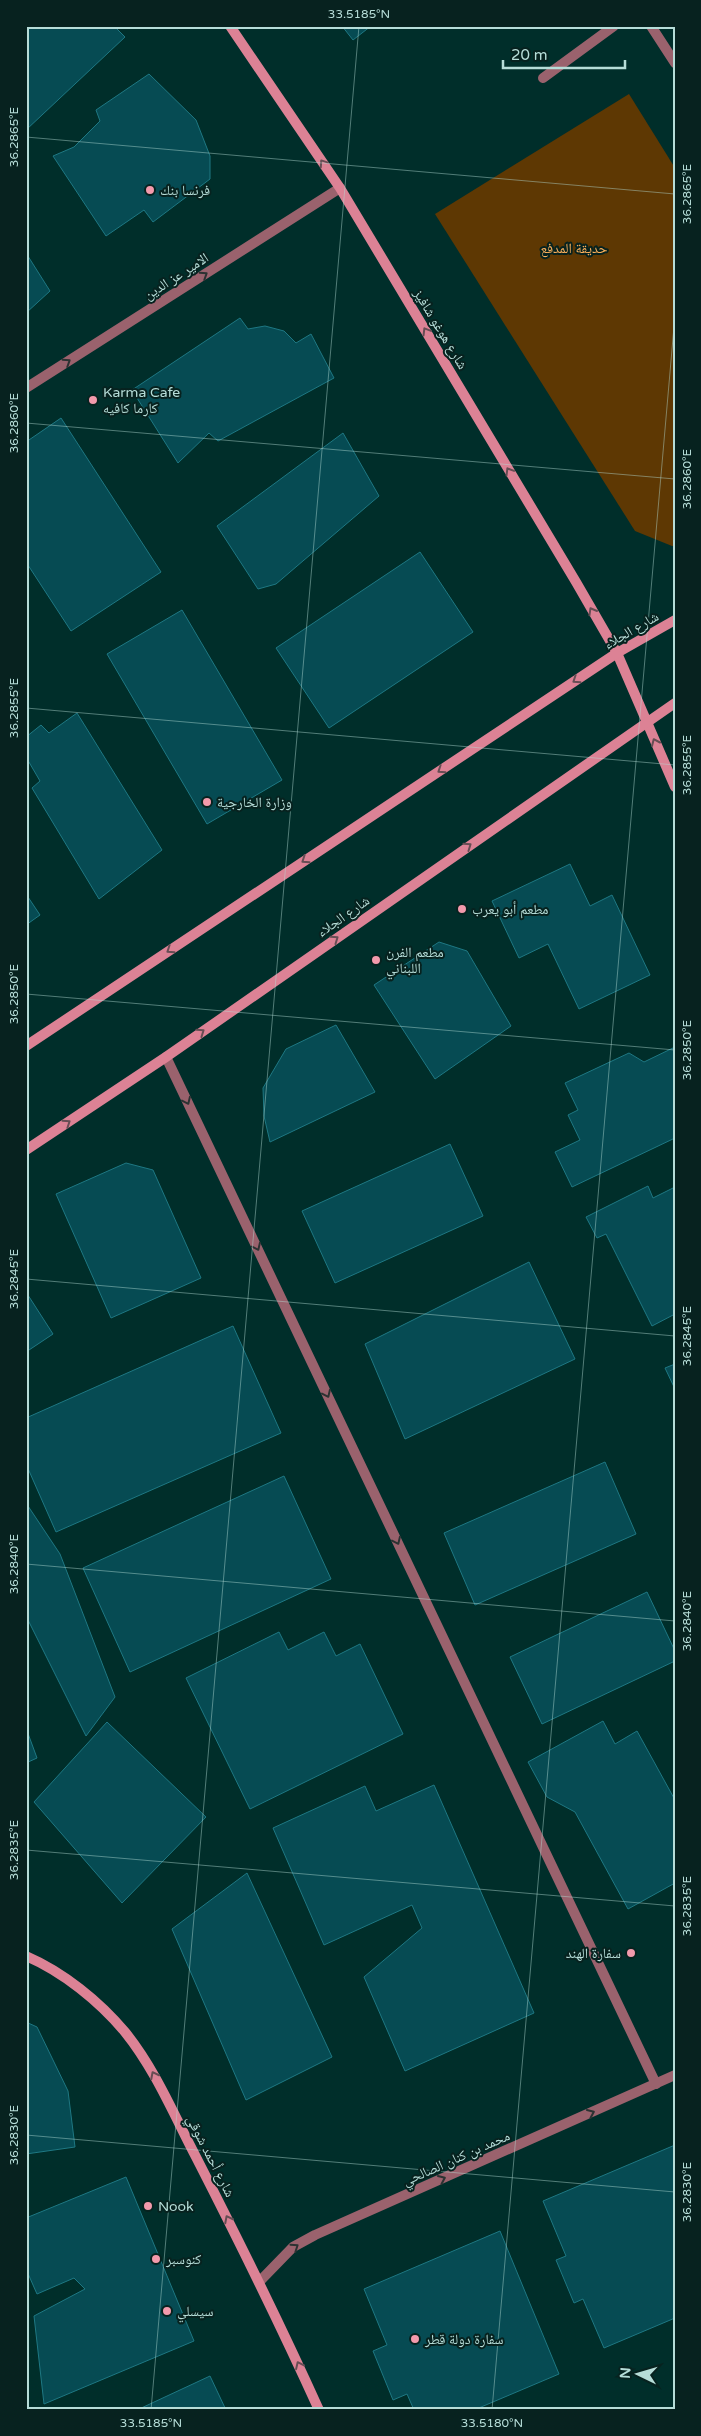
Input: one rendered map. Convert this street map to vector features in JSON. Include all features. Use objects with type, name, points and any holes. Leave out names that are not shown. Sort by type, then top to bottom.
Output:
[{"type":"main road","name":"شارع هوغو شافيز","points":[[230,26],[340,188],[617,653],[675,787]]},
{"type":"main road","name":"شارع الجلاء","points":[[26,1046],[617,653],[675,620]]},
{"type":"main road","name":"شارع الجلاء","points":[[26,1150],[166,1057],[646,721],[675,703]]},
{"type":"main road","name":"شارع أحمد شوقي","points":[[26,1956],[64,1977],[96,2002],[125,2032],[149,2065],[260,2281],[319,2410]]},
{"type":"street","points":[[543,78],[614,26]]},
{"type":"street","points":[[651,26],[675,63]]},
{"type":"street","name":"الامير عز الدين","points":[[26,388],[340,188]]},
{"type":"street","points":[[166,1057],[656,2084]]},
{"type":"street","name":"محمد بن كنان الصالحي","points":[[260,2281],[293,2248],[315,2235],[675,2075]]},
{"type":"green space","name":"حديقة المدفع","points":[[629,94],[675,168],[675,546],[635,531],[435,214]]},
{"type":"building","points":[[26,26],[114,26],[125,37],[26,130]]},
{"type":"building","points":[[342,26],[371,26],[353,40]]},
{"type":"building","points":[[149,74],[196,120],[210,156],[210,179],[153,222],[144,210],[106,236],[53,156],[74,147],[100,121],[96,110]]},
{"type":"building","points":[[26,253],[50,291],[26,313]]},
{"type":"building","points":[[240,318],[248,329],[265,326],[284,331],[296,343],[311,334],[334,378],[218,441],[209,433],[178,463],[132,390]]},
{"type":"building","points":[[61,418],[161,572],[71,631],[26,562],[26,442]]},
{"type":"building","points":[[343,433],[379,496],[276,584],[258,589],[217,526]]},
{"type":"building","points":[[420,552],[473,632],[329,728],[276,648]]},
{"type":"building","points":[[182,610],[282,780],[207,824],[107,654]]},
{"type":"building","points":[[77,713],[162,850],[99,899],[32,788],[40,781],[26,757],[26,737],[41,725],[49,733]]},
{"type":"building","points":[[570,864],[590,906],[612,895],[650,975],[579,1009],[548,944],[519,958],[492,901]]},
{"type":"building","points":[[26,894],[40,915],[26,925]]},
{"type":"building","points":[[439,942],[467,951],[511,1026],[435,1079],[374,985]]},
{"type":"building","points":[[336,1025],[375,1092],[270,1142],[264,1116],[263,1088],[286,1049]]},
{"type":"building","points":[[675,1047],[675,1138],[572,1187],[555,1152],[580,1140],[568,1115],[578,1110],[565,1083],[629,1053],[644,1062]]},
{"type":"building","points":[[450,1144],[483,1216],[335,1283],[302,1211]]},
{"type":"building","points":[[126,1163],[153,1170],[201,1278],[111,1318],[56,1194]]},
{"type":"building","points":[[648,1186],[653,1198],[675,1187],[675,1314],[652,1326],[606,1234],[597,1238],[586,1217]]},
{"type":"building","points":[[529,1262],[575,1359],[405,1439],[365,1344]]},
{"type":"building","points":[[26,1292],[53,1334],[26,1352]]},
{"type":"building","points":[[233,1326],[281,1433],[56,1532],[26,1464],[26,1418]]},
{"type":"building","points":[[675,1364],[675,1389],[665,1368]]},
{"type":"building","points":[[605,1462],[636,1534],[475,1605],[444,1533]]},
{"type":"building","points":[[284,1476],[331,1579],[130,1672],[83,1568]]},
{"type":"building","points":[[26,1503],[60,1554],[115,1697],[86,1736],[26,1616]]},
{"type":"building","points":[[647,1592],[675,1651],[675,1661],[542,1724],[510,1657]]},
{"type":"building","points":[[279,1632],[288,1650],[324,1632],[336,1656],[360,1644],[403,1734],[250,1809],[186,1678]]},
{"type":"building","points":[[603,1721],[615,1744],[637,1731],[675,1800],[675,1883],[628,1909],[575,1812],[547,1797],[528,1762]]},
{"type":"building","points":[[107,1722],[206,1817],[122,1903],[34,1802]]},
{"type":"building","points":[[26,1728],[37,1758],[26,1763]]},
{"type":"building","points":[[434,1785],[534,2013],[405,2071],[364,1977],[422,1928],[412,1905],[324,1945],[273,1828],[365,1786],[376,1811]]},
{"type":"building","points":[[247,1873],[332,2057],[246,2100],[172,1929]]},
{"type":"building","points":[[26,2022],[37,2027],[68,2091],[75,2147],[26,2154]]},
{"type":"building","points":[[675,2145],[675,2318],[604,2348],[583,2299],[574,2303],[556,2260],[566,2256],[543,2201]]},
{"type":"building","points":[[126,2177],[194,2341],[44,2404],[34,2316],[85,2289],[74,2278],[37,2294],[26,2269],[26,2218]]},
{"type":"building","points":[[500,2231],[559,2374],[474,2410],[414,2410],[407,2394],[393,2400],[373,2351],[387,2345],[364,2289]]},
{"type":"building","points":[[210,2376],[226,2410],[137,2410]]},
{"type":"place","name":"فرنسا بنك","points":[[150,190]]},
{"type":"place","name":"Karma Cafe كارما كافيه","points":[[93,400]]},
{"type":"place","name":"وزارة الخارجية","points":[[207,802]]},
{"type":"place","name":"مطعم أبو يعرب","points":[[462,909]]},
{"type":"place","name":"مطعم الفرن اللبناني","points":[[376,960]]},
{"type":"place","name":"سفارة الهند","points":[[631,1953]]},
{"type":"place","name":"Nook","points":[[148,2206]]},
{"type":"place","name":"كنوسبر","points":[[156,2259]]},
{"type":"place","name":"سيسلي","points":[[167,2311]]},
{"type":"place","name":"سفارة دولة قطر","points":[[415,2339]]}]
